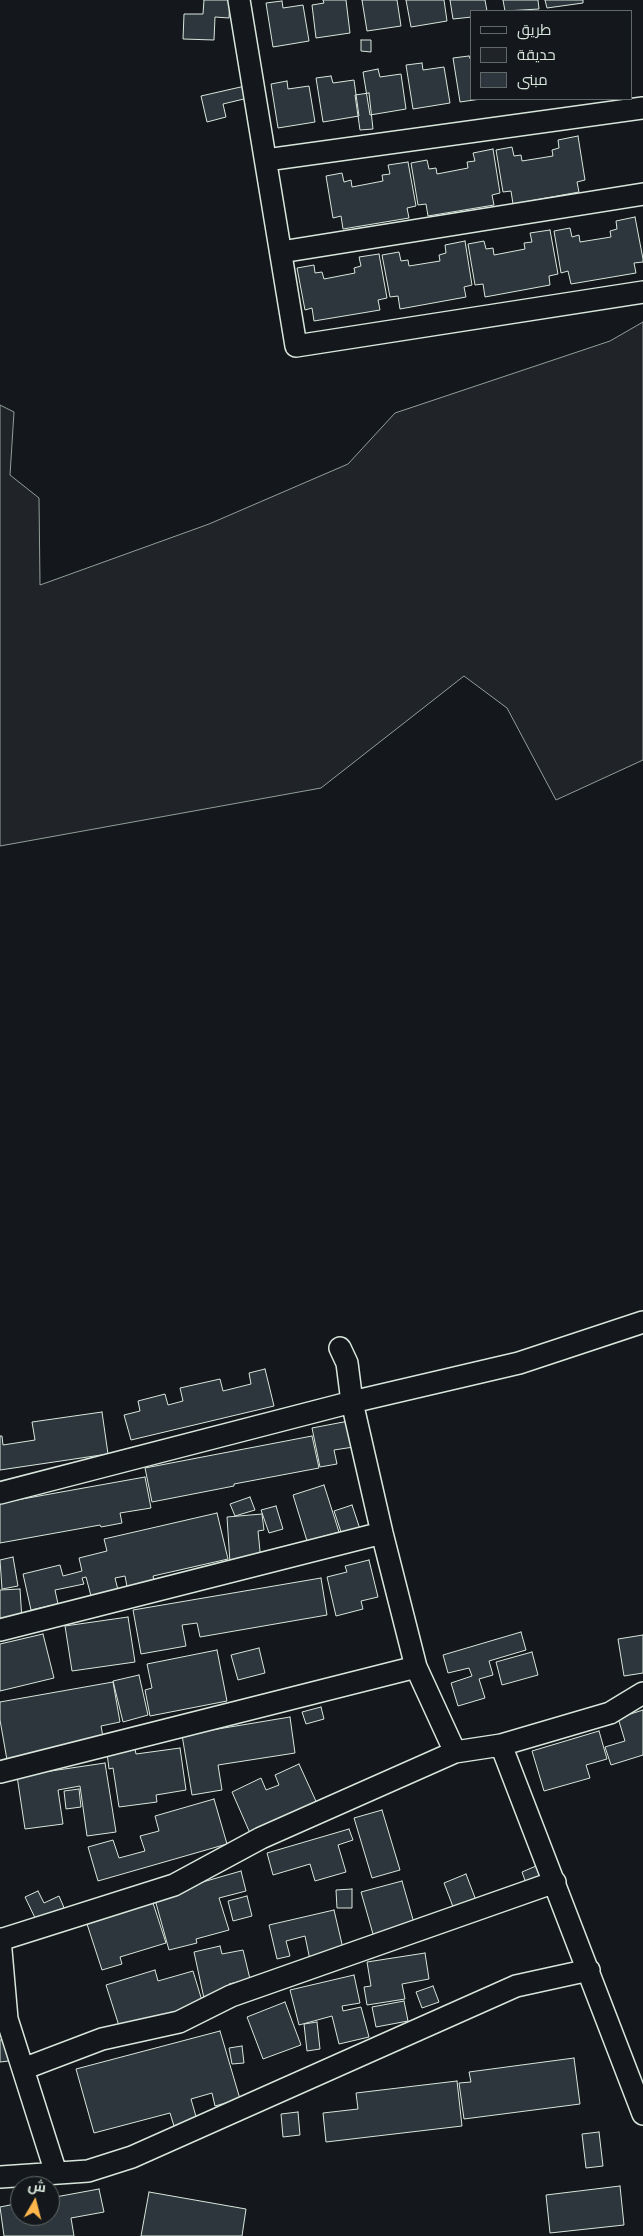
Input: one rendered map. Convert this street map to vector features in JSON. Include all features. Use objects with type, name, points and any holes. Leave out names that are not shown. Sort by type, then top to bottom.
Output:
[{"type":"street","points":[[239,0],[296,346],[643,292]]},
{"type":"street","points":[[266,160],[643,108]]},
{"type":"street","points":[[281,252],[643,194]]},
{"type":"street","points":[[0,1493],[352,1402],[519,1363],[643,1322]]},
{"type":"street","points":[[340,1348],[348,1363],[352,1402],[382,1533],[416,1666],[455,1752]]},
{"type":"street","points":[[0,1630],[382,1533]]},
{"type":"street","points":[[0,1772],[416,1666]]},
{"type":"street","points":[[56,2173],[7,2020],[0,1940],[174,1885],[261,1838],[455,1752],[501,1745],[610,1714],[643,1693]]},
{"type":"street","points":[[501,1745],[643,2114]]},
{"type":"street","points":[[22,2069],[102,2039],[179,2022],[230,1996],[554,1882]]},
{"type":"street","points":[[0,2177],[88,2171],[132,2157],[516,1986],[589,1970]]},
{"type":"green space","points":[[643,322],[643,760],[556,800],[507,708],[464,676],[321,788],[0,846],[0,405],[14,412],[10,475],[39,498],[40,585],[209,524],[348,464],[395,413],[610,341]]},
{"type":"building","points":[[204,0],[230,0],[229,18],[215,17],[214,40],[183,39],[184,14],[203,14]]},
{"type":"building","points":[[323,0],[346,0],[350,33],[316,38],[312,5],[324,3]]},
{"type":"building","points":[[362,0],[397,0],[401,26],[367,31]]},
{"type":"building","points":[[406,0],[444,0],[447,21],[411,27]]},
{"type":"building","points":[[450,0],[485,0],[487,10],[470,10],[470,17],[453,19]]},
{"type":"building","points":[[503,0],[538,0],[539,9],[505,10]]},
{"type":"building","points":[[545,0],[583,0],[583,3],[547,8]]},
{"type":"building","points":[[282,1],[283,8],[303,5],[309,41],[273,47],[266,3]]},
{"type":"building","points":[[361,40],[371,40],[371,52],[361,51]]},
{"type":"building","points":[[469,56],[470,100],[474,100],[460,102],[453,58]]},
{"type":"building","points":[[422,63],[423,70],[444,67],[450,103],[413,109],[406,65]]},
{"type":"building","points":[[378,69],[380,77],[401,74],[406,109],[370,115],[363,72]]},
{"type":"building","points":[[331,76],[333,83],[354,80],[359,116],[323,122],[316,78]]},
{"type":"building","points":[[287,81],[288,89],[309,86],[315,122],[278,128],[271,84]]},
{"type":"building","points":[[245,86],[248,98],[223,104],[226,117],[207,122],[201,96]]},
{"type":"building","points":[[369,93],[373,129],[360,130],[355,95]]},
{"type":"building","points":[[578,136],[585,180],[577,182],[579,192],[513,204],[511,191],[503,192],[496,150],[512,147],[514,156],[521,155],[522,161],[553,156],[552,150],[559,148],[558,140]]},
{"type":"building","points":[[493,149],[500,193],[492,195],[494,205],[428,216],[426,204],[418,205],[411,163],[427,160],[429,169],[436,168],[437,174],[468,168],[467,162],[475,161],[473,153]]},
{"type":"building","points":[[408,162],[416,206],[407,208],[409,218],[343,229],[341,216],[333,218],[326,176],[342,173],[344,182],[351,180],[352,187],[383,181],[382,175],[390,174],[388,165]]},
{"type":"building","points":[[635,217],[643,259],[643,262],[634,263],[636,273],[571,284],[568,271],[561,273],[554,231],[570,228],[572,237],[579,235],[580,242],[611,237],[610,231],[617,229],[616,221]]},
{"type":"building","points":[[550,230],[558,274],[549,276],[550,285],[485,297],[483,284],[475,285],[468,244],[484,241],[486,249],[493,248],[494,255],[525,249],[524,243],[532,242],[530,233]]},
{"type":"building","points":[[465,241],[472,285],[464,287],[466,297],[400,309],[398,296],[390,297],[382,255],[399,252],[401,261],[408,260],[409,266],[440,261],[439,255],[446,253],[445,245]]},
{"type":"building","points":[[379,254],[387,298],[378,300],[380,310],[314,321],[312,308],[305,310],[297,268],[314,265],[315,273],[322,272],[324,279],[355,273],[354,268],[361,266],[359,257]]},
{"type":"building","points":[[265,1369],[274,1406],[131,1440],[124,1415],[140,1411],[138,1401],[165,1394],[168,1405],[183,1401],[180,1388],[220,1379],[223,1391],[251,1384],[249,1373]]},
{"type":"building","points":[[102,1412],[108,1454],[0,1470],[0,1436],[2,1436],[3,1445],[35,1440],[32,1422]]},
{"type":"building","points":[[354,1420],[360,1446],[334,1450],[337,1464],[320,1467],[312,1428]]},
{"type":"building","points":[[312,1436],[319,1468],[152,1502],[145,1468]]},
{"type":"building","points":[[145,1477],[151,1508],[120,1513],[122,1523],[101,1527],[100,1525],[0,1543],[0,1503]]},
{"type":"building","points":[[324,1485],[339,1532],[307,1541],[293,1495]]},
{"type":"building","points":[[250,1497],[255,1510],[235,1516],[230,1504]]},
{"type":"building","points":[[352,1505],[360,1529],[342,1535],[334,1511]]},
{"type":"building","points":[[276,1506],[283,1529],[269,1533],[261,1510]]},
{"type":"building","points":[[217,1513],[228,1559],[153,1576],[155,1585],[128,1592],[125,1576],[115,1578],[118,1590],[91,1596],[86,1577],[82,1578],[84,1584],[55,1590],[58,1604],[31,1610],[23,1574],[60,1565],[63,1576],[82,1571],[79,1558],[107,1551],[104,1539]]},
{"type":"building","points":[[262,1514],[264,1530],[258,1531],[261,1561],[230,1563],[227,1517]]},
{"type":"building","points":[[13,1557],[18,1586],[2,1589],[0,1560]]},
{"type":"building","points":[[369,1560],[378,1597],[361,1601],[363,1609],[336,1616],[327,1577],[347,1572],[345,1566]]},
{"type":"building","points":[[321,1578],[327,1615],[200,1637],[197,1623],[182,1625],[186,1646],[141,1654],[133,1610]]},
{"type":"building","points":[[20,1589],[22,1620],[0,1621],[0,1590]]},
{"type":"building","points":[[128,1617],[135,1662],[72,1671],[65,1626]]},
{"type":"building","points":[[521,1632],[526,1650],[489,1661],[493,1675],[479,1679],[485,1698],[458,1706],[451,1683],[472,1676],[469,1668],[448,1673],[443,1655]]},
{"type":"building","points":[[43,1634],[54,1678],[0,1691],[0,1644]]},
{"type":"building","points":[[643,1635],[643,1673],[624,1676],[618,1639]]},
{"type":"building","points":[[259,1648],[265,1673],[238,1680],[231,1655]]},
{"type":"building","points":[[217,1650],[227,1701],[150,1716],[145,1690],[152,1688],[147,1664]]},
{"type":"building","points":[[532,1652],[538,1675],[502,1685],[496,1662]]},
{"type":"building","points":[[139,1675],[148,1715],[123,1722],[113,1681]]},
{"type":"building","points":[[113,1682],[120,1722],[101,1726],[103,1737],[71,1743],[72,1748],[7,1760],[0,1720],[0,1702]]},
{"type":"building","points":[[321,1707],[324,1719],[306,1724],[302,1712]]},
{"type":"building","points":[[643,1710],[643,1755],[611,1765],[605,1747],[625,1741],[618,1718]]},
{"type":"building","points":[[290,1717],[295,1753],[218,1765],[222,1790],[192,1795],[182,1735]]},
{"type":"building","points":[[599,1731],[607,1759],[586,1765],[590,1778],[544,1791],[532,1751]]},
{"type":"building","points":[[180,1748],[186,1790],[156,1795],[157,1802],[119,1807],[113,1768],[109,1769],[107,1753],[135,1749],[136,1754]]},
{"type":"building","points":[[105,1763],[116,1832],[87,1836],[80,1786],[58,1790],[63,1824],[25,1829],[17,1776]]},
{"type":"building","points":[[299,1764],[320,1810],[253,1840],[232,1792],[261,1778],[266,1790],[279,1785],[275,1775]]},
{"type":"building","points":[[79,1789],[81,1807],[66,1809],[64,1791]]},
{"type":"building","points":[[214,1799],[227,1844],[98,1881],[88,1847],[113,1840],[119,1858],[145,1851],[140,1836],[159,1831],[155,1816]]},
{"type":"building","points":[[382,1810],[400,1870],[372,1878],[354,1818]]},
{"type":"building","points":[[349,1829],[353,1840],[338,1845],[346,1872],[315,1881],[310,1864],[273,1875],[267,1853]]},
{"type":"building","points":[[536,1866],[541,1877],[526,1883],[522,1872]]},
{"type":"building","points":[[241,1871],[246,1891],[219,1898],[229,1930],[196,1939],[197,1943],[169,1950],[154,1896]]},
{"type":"building","points":[[466,1874],[477,1903],[455,1912],[444,1883]]},
{"type":"building","points":[[402,1881],[416,1930],[375,1941],[361,1892]]},
{"type":"building","points":[[352,1889],[352,1908],[337,1908],[336,1890]]},
{"type":"building","points":[[38,1891],[44,1903],[59,1896],[65,1910],[37,1922],[25,1897]]},
{"type":"building","points":[[247,1896],[252,1916],[233,1921],[228,1901]]},
{"type":"building","points":[[153,1903],[166,1943],[120,1957],[122,1964],[102,1970],[87,1924]]},
{"type":"building","points":[[334,1910],[345,1957],[311,1965],[305,1936],[286,1941],[290,1956],[277,1959],[269,1925]]},
{"type":"building","points":[[220,1946],[222,1954],[243,1950],[250,1979],[229,1984],[231,1997],[205,2003],[194,1952]]},
{"type":"building","points":[[425,1953],[429,1979],[402,1984],[405,1999],[367,2005],[364,1987],[371,1986],[367,1962]]},
{"type":"building","points":[[155,1970],[158,1981],[193,1971],[203,2004],[120,2029],[106,1985]]},
{"type":"building","points":[[354,1975],[360,2003],[342,2006],[343,2011],[361,2007],[369,2037],[339,2044],[332,2016],[299,2025],[290,1990]]},
{"type":"building","points":[[433,1986],[439,2002],[422,2008],[416,1992]]},
{"type":"building","points":[[404,2001],[408,2021],[376,2027],[372,2007]]},
{"type":"building","points":[[285,2002],[301,2045],[263,2059],[247,2017]]},
{"type":"building","points":[[317,2022],[320,2049],[307,2051],[304,2024]]},
{"type":"building","points":[[220,2031],[240,2099],[215,2106],[212,2093],[191,2099],[197,2120],[174,2126],[170,2113],[94,2133],[76,2069]]},
{"type":"building","points":[[15,2037],[18,2060],[0,2062],[0,2040]]},
{"type":"building","points":[[242,2046],[244,2063],[232,2064],[229,2048]]},
{"type":"building","points":[[574,2058],[580,2104],[464,2119],[459,2083],[471,2082],[469,2072]]},
{"type":"building","points":[[457,2081],[462,2126],[326,2142],[323,2113],[358,2109],[356,2093]]},
{"type":"building","points":[[298,2112],[300,2135],[283,2137],[281,2114]]},
{"type":"building","points":[[599,2132],[603,2166],[586,2168],[582,2134]]},
{"type":"building","points":[[620,2186],[624,2225],[550,2233],[546,2195]]},
{"type":"building","points":[[99,2189],[104,2212],[71,2218],[74,2236],[4,2236],[0,2207],[10,2205],[10,2226],[60,2226],[60,2196]]},
{"type":"building","points":[[149,2192],[246,2209],[242,2236],[141,2236]]}]
